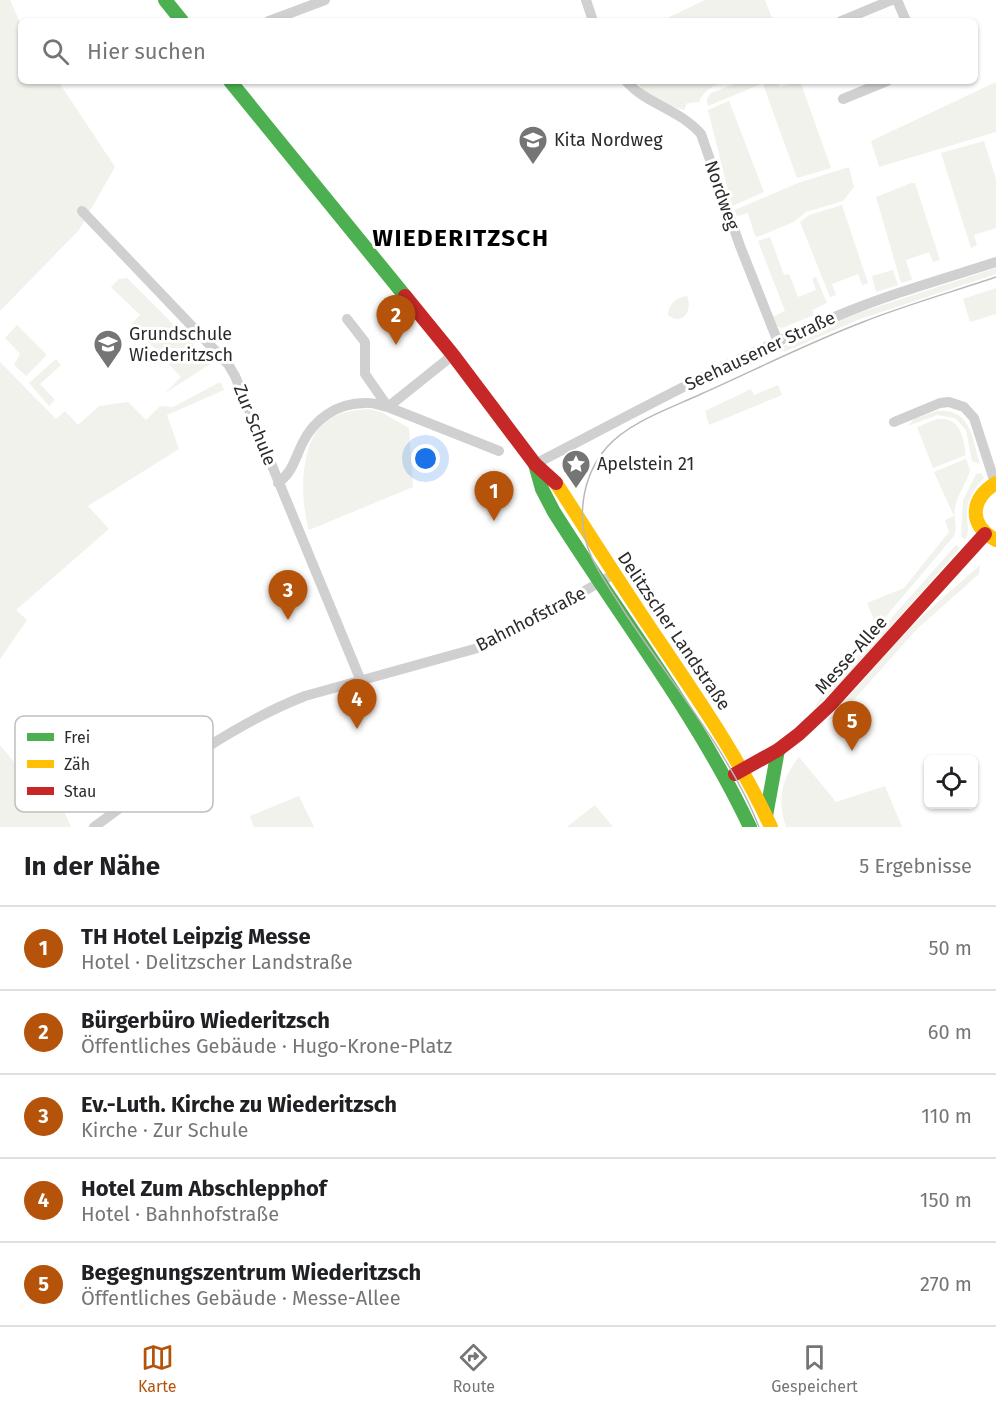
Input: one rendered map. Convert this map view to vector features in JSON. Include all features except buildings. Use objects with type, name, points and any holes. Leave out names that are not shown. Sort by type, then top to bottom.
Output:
[{"type":"street","points":[[165,0],[180,18]]},
{"type":"street","points":[[277,18],[325,0]]},
{"type":"street","points":[[586,0],[592,18]]},
{"type":"street","points":[[849,18],[894,0],[904,18]]},
{"type":"street","name":"Delitzscher Landstraße","points":[[232,84],[453,356],[535,464],[554,480],[730,747],[768,821]]},
{"type":"street","name":"Nordweg","points":[[629,84],[639,93],[691,122],[701,134],[740,246],[777,342]]},
{"type":"street","points":[[843,99],[879,84]]},
{"type":"street","name":"Zur Schule","points":[[82,212],[228,364],[235,376],[361,681]]},
{"type":"street","name":"Seehausener Straße","points":[[535,464],[777,342],[877,300],[996,262]]},
{"type":"street","points":[[347,319],[365,342],[365,374],[388,407]]},
{"type":"street","points":[[388,407],[453,356]]},
{"type":"street","points":[[278,483],[286,477],[302,443],[316,422],[334,410],[366,402],[388,407],[499,451]]},
{"type":"street","points":[[894,422],[940,403],[949,402],[964,407],[974,418],[996,483],[982,492],[975,506],[976,521],[990,537]]},
{"type":"street","name":"Delitzscher Landstraße","points":[[535,464],[539,485],[599,583],[727,779],[750,827]]},
{"type":"street","name":"Messe-Allee","points":[[727,779],[778,750],[799,734],[830,705],[990,537]]},
{"type":"street","name":"Bahnhofstraße","points":[[213,744],[277,707],[305,696],[484,646],[614,574]]},
{"type":"street","points":[[768,821],[778,750]]},
{"type":"street","name":"Bahnhofstraße","points":[[94,827],[115,812]]},
{"type":"shaded area","points":[[0,0],[10,0],[18,18],[18,84],[60,84],[115,167],[79,230],[0,311]]},
{"type":"shaded area","points":[[705,0],[765,0],[772,18],[667,18]]},
{"type":"shaded area","points":[[996,82],[996,132],[879,167],[871,141]]},
{"type":"shaded area","points":[[640,84],[718,84],[706,91],[699,102],[687,103],[684,110],[667,105],[641,90]]},
{"type":"shaded area","points":[[734,84],[761,84],[708,106],[707,99],[711,93]]},
{"type":"shaded area","points":[[764,84],[779,84],[780,87],[801,84],[831,168],[797,178]]},
{"type":"shaded area","points":[[729,101],[764,192],[732,206],[708,110]]},
{"type":"shaded area","points":[[984,141],[996,179],[996,228],[974,235],[977,245],[971,248],[941,153]]},
{"type":"shaded area","points":[[849,167],[854,187],[843,201],[806,212],[794,222],[757,237],[748,213],[737,216],[735,210],[798,183]]},
{"type":"shaded area","points":[[915,183],[940,260],[933,262],[929,252],[906,260],[912,280],[901,283],[876,197]]},
{"type":"shaded area","points":[[842,205],[868,283],[862,285],[858,274],[832,284],[836,295],[830,297],[800,222],[809,215]]},
{"type":"shaded area","points":[[770,237],[784,275],[789,274],[798,297],[816,290],[812,278],[816,277],[827,303],[812,310],[814,315],[782,328],[776,326],[772,317],[785,311],[758,241]]},
{"type":"shaded area","points":[[996,268],[996,274],[860,319],[784,352],[782,347],[840,319]]},
{"type":"shaded area","points":[[893,270],[898,285],[876,292],[872,276]]},
{"type":"shaded area","points":[[127,278],[212,363],[165,393],[181,377],[167,362],[172,357],[164,349],[159,353],[131,325],[140,315],[111,287],[119,279]]},
{"type":"shaded area","points":[[996,288],[996,314],[970,322],[963,299]]},
{"type":"shaded area","points":[[687,296],[689,307],[682,318],[673,318],[668,315],[674,302]]},
{"type":"shaded area","points":[[17,325],[46,354],[26,376],[14,365],[20,354],[5,338]]},
{"type":"shaded area","points":[[56,359],[61,365],[40,384],[55,400],[49,406],[29,383]]},
{"type":"shaded area","points":[[0,362],[56,419],[65,411],[78,425],[99,406],[128,402],[146,420],[160,406],[173,407],[218,383],[221,383],[224,390],[167,415],[179,449],[88,506],[109,529],[16,610],[27,620],[0,659]]},
{"type":"shaded area","points":[[778,385],[782,395],[709,425],[705,411],[751,389],[754,395]]},
{"type":"shaded area","points":[[368,409],[381,412],[409,428],[413,487],[309,530],[303,489],[310,445],[316,433],[328,420],[344,413]]},
{"type":"shaded area","points":[[937,411],[957,414],[963,420],[972,435],[980,464],[972,461],[966,430],[955,418],[937,415],[908,426],[914,419]]},
{"type":"shaded area","points":[[937,419],[945,419],[956,425],[962,435],[966,455],[933,468],[917,427]]},
{"type":"shaded area","points":[[966,459],[970,470],[955,507],[954,536],[877,627],[867,603],[904,588],[949,532],[945,520],[954,516],[934,472]]},
{"type":"shaded area","points":[[981,473],[984,478],[968,502],[968,530],[965,540],[961,536],[963,500],[976,474]]},
{"type":"shaded area","points":[[956,545],[960,548],[844,680],[815,708],[819,700]]},
{"type":"shaded area","points":[[980,565],[979,574],[917,629],[842,713],[827,721],[912,625]]},
{"type":"shaded area","points":[[0,745],[15,763],[15,812],[65,812],[71,827],[0,827]]},
{"type":"shaded area","points":[[799,757],[836,802],[885,786],[902,827],[786,827],[781,799],[782,790],[788,773]]},
{"type":"shaded area","points":[[299,796],[314,827],[254,827],[250,816]]},
{"type":"shaded area","points":[[595,805],[613,827],[567,827]]},
{"type":"tram line","points":[[759,827],[746,798],[714,742],[622,608],[592,558],[582,515],[583,500],[591,472],[598,459],[616,438],[651,416],[842,330],[996,277]]},
{"type":"traffic: fast","points":[[165,0],[180,18]]},
{"type":"traffic: fast","points":[[232,84],[405,296]]},
{"type":"traffic: fast","points":[[535,464],[542,489],[554,512],[682,706],[706,745],[750,827]]},
{"type":"traffic: fast","points":[[766,816],[778,750]]},
{"type":"traffic: slow","points":[[556,483],[720,733],[771,827]]},
{"type":"traffic: slow","points":[[996,483],[981,497],[976,512],[981,527],[996,540]]},
{"type":"traffic: jam","points":[[405,296],[453,355],[535,464],[556,483]]},
{"type":"traffic: jam","points":[[735,774],[778,750],[830,705],[985,534]]},
{"type":"place","name":"Kita Nordweg","points":[[533,166]]},
{"type":"place","name":"Bürgerbüro Wiederitzsch","points":[[396,345]]},
{"type":"place","name":"Grundschule Wiederitzsch","points":[[108,370]]},
{"type":"place","name":"Apelstein 21","points":[[576,490]]},
{"type":"place","name":"TH Hotel Leipzig Messe","points":[[494,521]]},
{"type":"place","name":"Ev.-Luth. Kirche zu Wiederitzsch","points":[[288,620]]},
{"type":"place","name":"Hotel Zum Abschlepphof","points":[[357,729]]},
{"type":"place","name":"Begegnungszentrum Wiederitzsch","points":[[852,751]]},
{"type":"district","name":"WIEDERITZSCH","points":[[461,238]]}]
